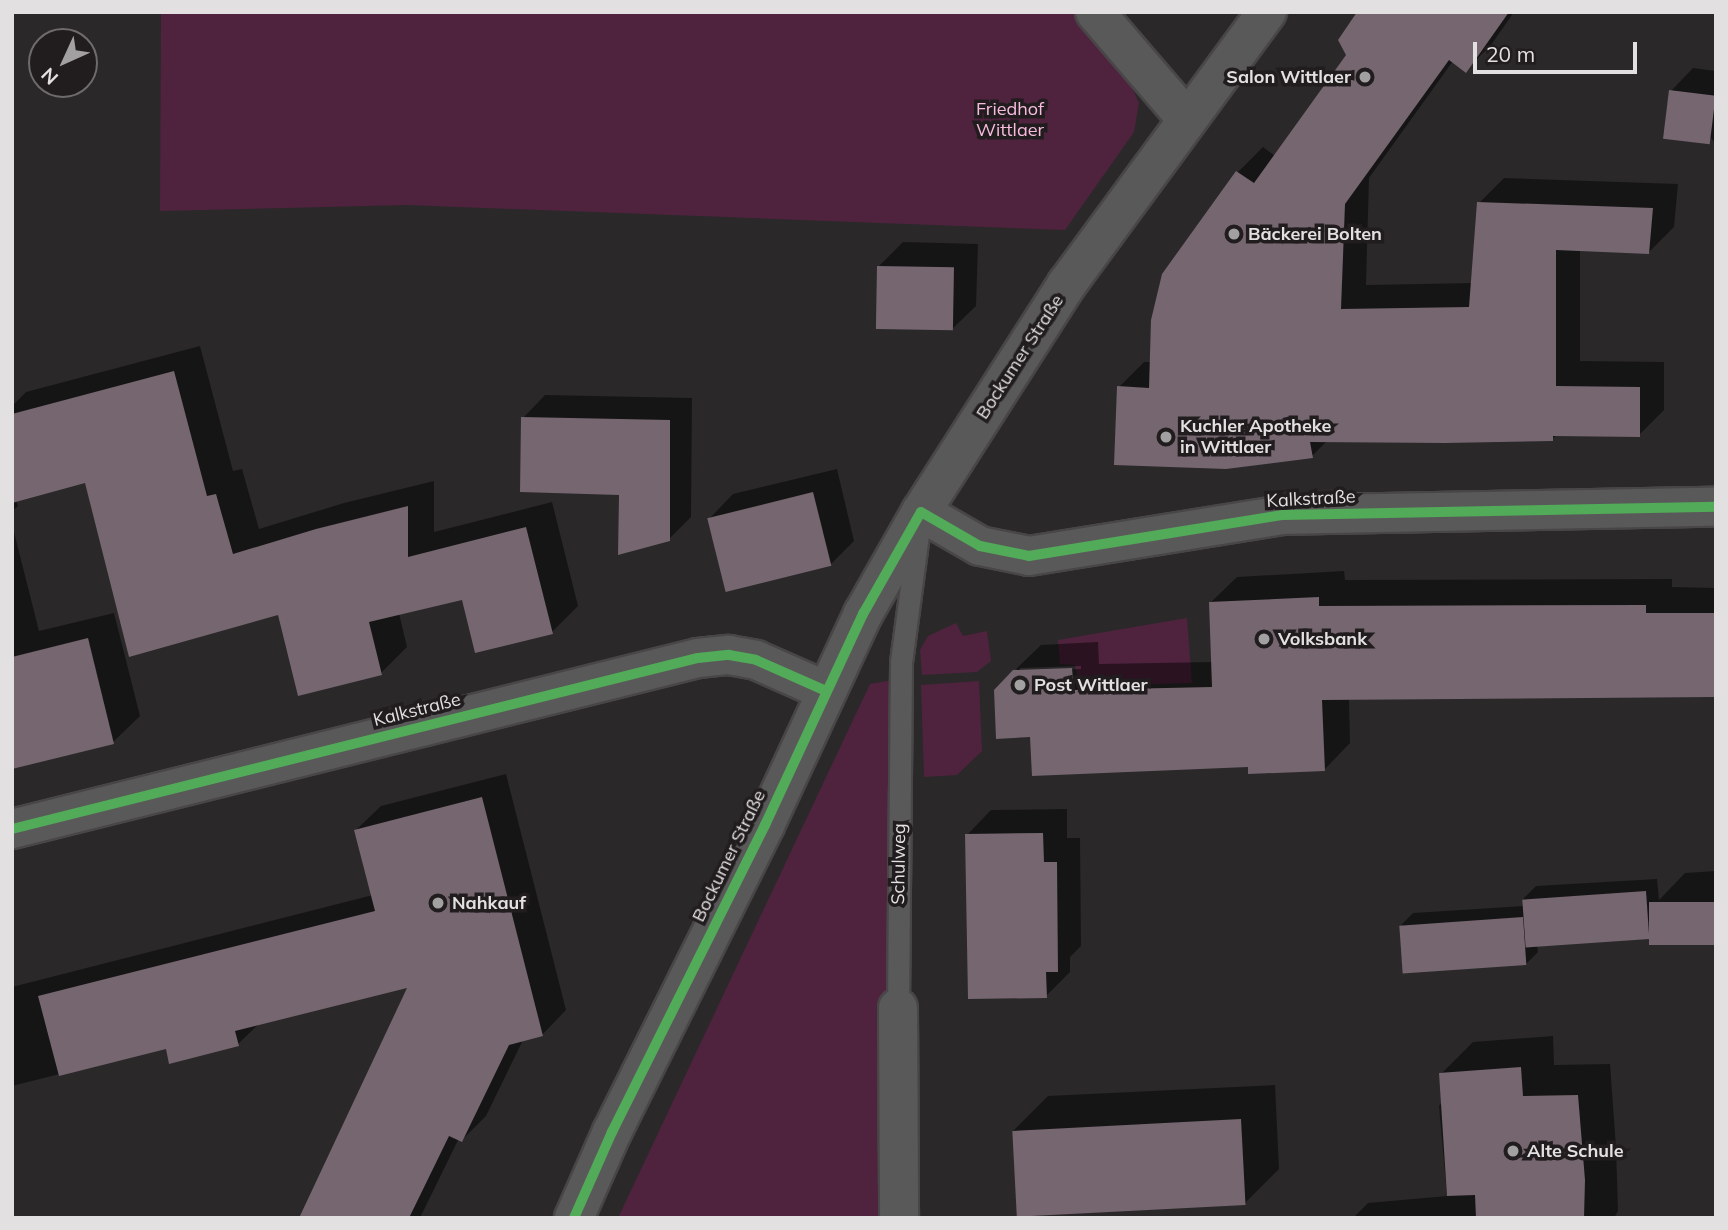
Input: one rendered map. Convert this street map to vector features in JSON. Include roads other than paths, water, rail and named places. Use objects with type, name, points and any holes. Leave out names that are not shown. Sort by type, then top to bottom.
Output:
[{"type":"street","points":[[1095,12],[1185,118]]},
{"type":"street","name":"Bockumer Straße","points":[[574,1218],[612,1132],[765,825],[863,614],[921,512],[1067,284],[1185,118],[1267,12]]},
{"type":"street","name":"Kalkstraße","points":[[921,512],[980,546],[1029,556],[1283,515],[1716,507]]},
{"type":"street","name":"Kalkstraße","points":[[12,829],[698,658],[729,656],[756,660],[826,691]]},
{"type":"street","name":"Schulweg","points":[[898,1008],[899,1218]]},
{"type":"lane","name":"Schulweg","points":[[898,1008],[901,662],[921,512]]},
{"type":"place","name":"Salon Wittlaer","points":[[1365,77]]},
{"type":"place","name":"Bäckerei Bolten","points":[[1234,234]]},
{"type":"place","name":"Kuchler Apotheke in Wittlaer","points":[[1166,437]]},
{"type":"place","name":"Volksbank","points":[[1264,639]]},
{"type":"place","name":"Post Wittlaer","points":[[1020,685]]},
{"type":"place","name":"Nahkauf","points":[[438,903]]},
{"type":"place","name":"Alte Schule","points":[[1513,1151]]},
{"type":"park label","name":"Friedhof Wittlaer","points":[[1010,120]]}]
